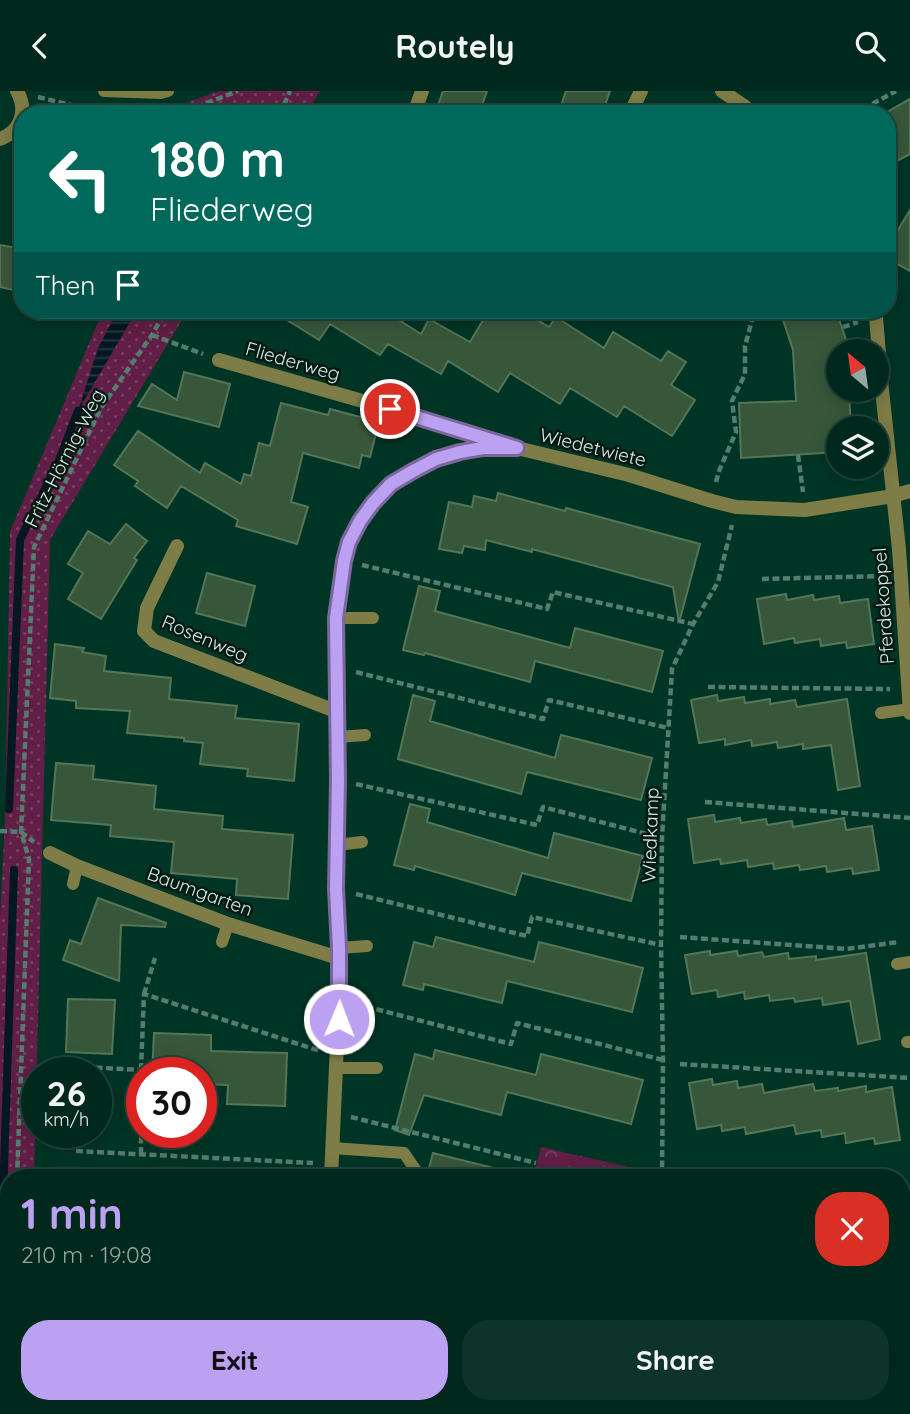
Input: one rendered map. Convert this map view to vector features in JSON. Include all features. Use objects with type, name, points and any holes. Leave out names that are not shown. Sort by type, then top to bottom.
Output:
[{"type":"street","points":[[722,91],[743,105]]},
{"type":"street","name":"Pferdekoppel","points":[[876,319],[901,575],[910,711]]},
{"type":"street","name":"Fliederweg","points":[[219,360],[464,430],[517,448]]},
{"type":"street","name":"Wiedetwiete","points":[[332,1169],[340,1000],[336,889],[336,618],[349,542],[373,503],[391,484],[436,459],[483,448],[517,448],[629,475],[736,507],[805,510],[910,491]]},
{"type":"street","name":"Rosenweg","points":[[177,546],[147,608],[144,631],[154,641],[338,712]]},
{"type":"street","name":"Baumgarten","points":[[50,853],[228,924],[339,953]]},
{"type":"lane","points":[[104,91],[168,91]]},
{"type":"lane","points":[[336,618],[373,618]]},
{"type":"lane","points":[[881,713],[910,711]]},
{"type":"lane","points":[[338,737],[365,735]]},
{"type":"lane","points":[[337,845],[362,842]]},
{"type":"lane","points":[[73,884],[78,866]]},
{"type":"lane","points":[[222,942],[228,924]]},
{"type":"lane","points":[[339,953],[367,947]]},
{"type":"lane","points":[[337,1062],[377,1067]]},
{"type":"lane","points":[[332,1148],[404,1153],[415,1169]]},
{"type":"path","points":[[201,105],[238,91]]},
{"type":"path","points":[[870,105],[896,91]]},
{"type":"path","points":[[18,92],[71,105]]},
{"type":"path","name":"Fritz-Hörnig-Weg","points":[[16,1169],[29,859],[21,832],[34,547],[101,408],[161,319]]},
{"type":"path","points":[[712,501],[719,471],[738,432],[732,401],[745,374],[745,346],[753,319]]},
{"type":"path","points":[[152,335],[219,360]]},
{"type":"path","points":[[798,455],[805,510]]},
{"type":"path","name":"Wiedkamp","points":[[662,1169],[663,838],[672,669],[693,624],[718,582],[736,507]]},
{"type":"path","points":[[344,561],[547,609],[553,592],[693,624]]},
{"type":"path","points":[[762,579],[901,575]]},
{"type":"path","points":[[337,668],[543,719],[549,700],[668,728]]},
{"type":"path","points":[[708,687],[909,689]]},
{"type":"path","points":[[338,780],[537,825],[543,807],[663,838]]},
{"type":"path","points":[[705,802],[910,818]]},
{"type":"path","points":[[0,831],[21,832]]},
{"type":"path","points":[[336,889],[527,936],[531,917],[661,945]]},
{"type":"path","points":[[680,937],[846,949],[910,941]]},
{"type":"path","points":[[142,1057],[144,994],[155,958]]},
{"type":"path","points":[[144,994],[337,1062]]},
{"type":"path","points":[[340,1000],[511,1044],[517,1023],[663,1060]]},
{"type":"path","points":[[680,1065],[910,1079]]},
{"type":"path","points":[[333,1113],[536,1163]]},
{"type":"path","points":[[141,1148],[141,1154]]},
{"type":"path","points":[[76,1151],[310,1169]]},
{"type":"green space","points":[[219,91],[320,91],[311,105],[180,105]]},
{"type":"green space","points":[[99,319],[183,319],[50,540],[37,1057],[21,1057],[21,1148],[35,1148],[34,1169],[0,1169],[0,916],[5,822],[10,532]]},
{"type":"green space","points":[[541,1147],[638,1169],[535,1169]]},
{"type":"water","points":[[113,319],[132,319],[78,411],[98,348]]},
{"type":"building","points":[[443,91],[487,91],[482,105],[438,105]]},
{"type":"building","points":[[566,91],[610,91],[605,105],[561,105]]},
{"type":"building","points":[[910,99],[910,154],[896,161],[896,107]]},
{"type":"building","points":[[910,210],[910,271],[896,263],[896,233]]},
{"type":"building","points":[[0,245],[14,247],[14,290],[0,287]]},
{"type":"building","points":[[285,319],[397,319],[421,334],[429,319],[470,342],[484,319],[536,319],[549,327],[555,319],[559,319],[604,348],[613,332],[661,361],[668,351],[686,362],[671,385],[695,400],[672,436],[624,406],[617,417],[570,388],[560,404],[510,373],[498,392],[448,361],[441,374],[388,344],[380,355],[330,324],[319,340]]},
{"type":"building","points":[[783,319],[839,319],[846,339],[826,339],[826,403],[850,403],[850,416],[826,416],[826,453],[741,458],[739,403],[796,401],[793,350]]},
{"type":"building","points":[[184,372],[230,384],[219,427],[138,406],[152,384],[177,400]]},
{"type":"building","points":[[281,403],[328,415],[330,409],[379,422],[370,457],[362,455],[359,468],[303,453],[291,502],[308,507],[297,544],[236,526],[238,520],[181,486],[167,508],[135,486],[138,481],[114,465],[138,431],[200,473],[205,463],[241,484],[244,474],[251,476],[259,443],[270,446]]},
{"type":"building","points":[[498,493],[565,511],[566,508],[700,544],[679,623],[673,587],[532,549],[532,552],[486,540],[485,550],[464,546],[462,553],[439,549],[449,502],[472,507],[474,496],[496,501]]},
{"type":"building","points":[[126,524],[147,541],[134,558],[137,560],[101,619],[68,599],[83,573],[68,564],[88,531],[110,544]]},
{"type":"building","points":[[207,573],[255,586],[245,626],[196,613]]},
{"type":"building","points":[[419,586],[440,591],[435,611],[570,648],[575,628],[663,651],[652,692],[535,661],[530,682],[425,653],[424,655],[403,650]]},
{"type":"building","points":[[786,594],[787,600],[813,595],[814,600],[839,596],[840,603],[868,599],[874,644],[847,648],[846,642],[821,646],[820,639],[795,643],[794,638],[764,644],[757,599]]},
{"type":"building","points":[[55,644],[84,648],[82,652],[106,656],[104,671],[171,678],[169,699],[237,706],[235,718],[299,724],[294,781],[247,776],[248,769],[200,764],[203,743],[184,741],[184,738],[127,733],[130,711],[76,708],[76,701],[50,698]]},
{"type":"building","points":[[413,695],[435,701],[430,721],[555,758],[561,735],[652,758],[641,800],[527,772],[521,794],[398,759]]},
{"type":"building","points":[[717,695],[718,701],[744,697],[745,703],[770,699],[770,704],[795,700],[797,707],[847,699],[860,786],[838,790],[831,745],[803,749],[803,744],[778,748],[777,742],[752,746],[751,740],[725,745],[725,739],[699,743],[691,700]]},
{"type":"building","points":[[56,763],[94,766],[93,779],[156,786],[154,809],[223,816],[222,829],[293,835],[288,899],[236,895],[237,879],[171,873],[174,842],[110,836],[111,825],[51,820]]},
{"type":"building","points":[[410,804],[430,809],[427,822],[548,858],[554,833],[643,856],[631,901],[522,873],[515,895],[415,866],[414,870],[394,865]]},
{"type":"building","points":[[714,815],[715,822],[740,818],[741,823],[766,819],[767,825],[792,821],[793,827],[844,818],[846,830],[872,826],[879,870],[853,874],[852,868],[827,872],[826,866],[800,870],[799,865],[774,869],[773,863],[748,867],[747,860],[721,864],[720,859],[694,863],[688,819]]},
{"type":"building","points":[[98,898],[166,923],[165,927],[121,925],[119,981],[63,960],[70,940],[81,944]]},
{"type":"building","points":[[436,937],[534,962],[539,942],[643,968],[632,1012],[507,981],[502,1003],[424,984],[423,990],[403,985],[414,942],[433,947]]},
{"type":"building","points":[[710,951],[710,955],[737,951],[738,956],[762,952],[764,957],[788,953],[789,959],[816,956],[816,960],[866,953],[880,1039],[858,1044],[850,1001],[823,1005],[822,998],[795,1002],[794,998],[770,1001],[769,995],[745,999],[744,992],[718,997],[717,990],[692,994],[685,955]]},
{"type":"building","points":[[68,999],[115,1000],[112,1054],[66,1052]]},
{"type":"building","points":[[154,1033],[211,1035],[211,1051],[287,1053],[285,1106],[227,1104],[228,1085],[217,1085],[217,1057],[153,1057]]},
{"type":"building","points":[[435,1050],[536,1075],[541,1054],[643,1080],[631,1124],[507,1092],[501,1115],[424,1095],[409,1135],[395,1130],[415,1054],[433,1059]]},
{"type":"building","points":[[712,1079],[713,1085],[737,1081],[738,1088],[762,1084],[764,1093],[813,1084],[815,1091],[838,1088],[838,1091],[866,1086],[866,1092],[892,1087],[900,1140],[875,1144],[874,1138],[846,1143],[845,1133],[822,1137],[821,1130],[796,1134],[794,1125],[746,1134],[745,1127],[722,1131],[721,1125],[697,1129],[689,1083]]},
{"type":"building","points":[[433,1153],[498,1169],[429,1169]]},
{"type":"waterway","points":[[9,809],[20,540],[60,458],[78,411]]},
{"type":"waterway","points":[[4,1169],[14,870]]},
{"type":"route","points":[[339,1019],[336,618],[349,542],[373,503],[391,484],[413,471],[436,459],[460,452],[483,448],[517,448],[390,409]]}]
